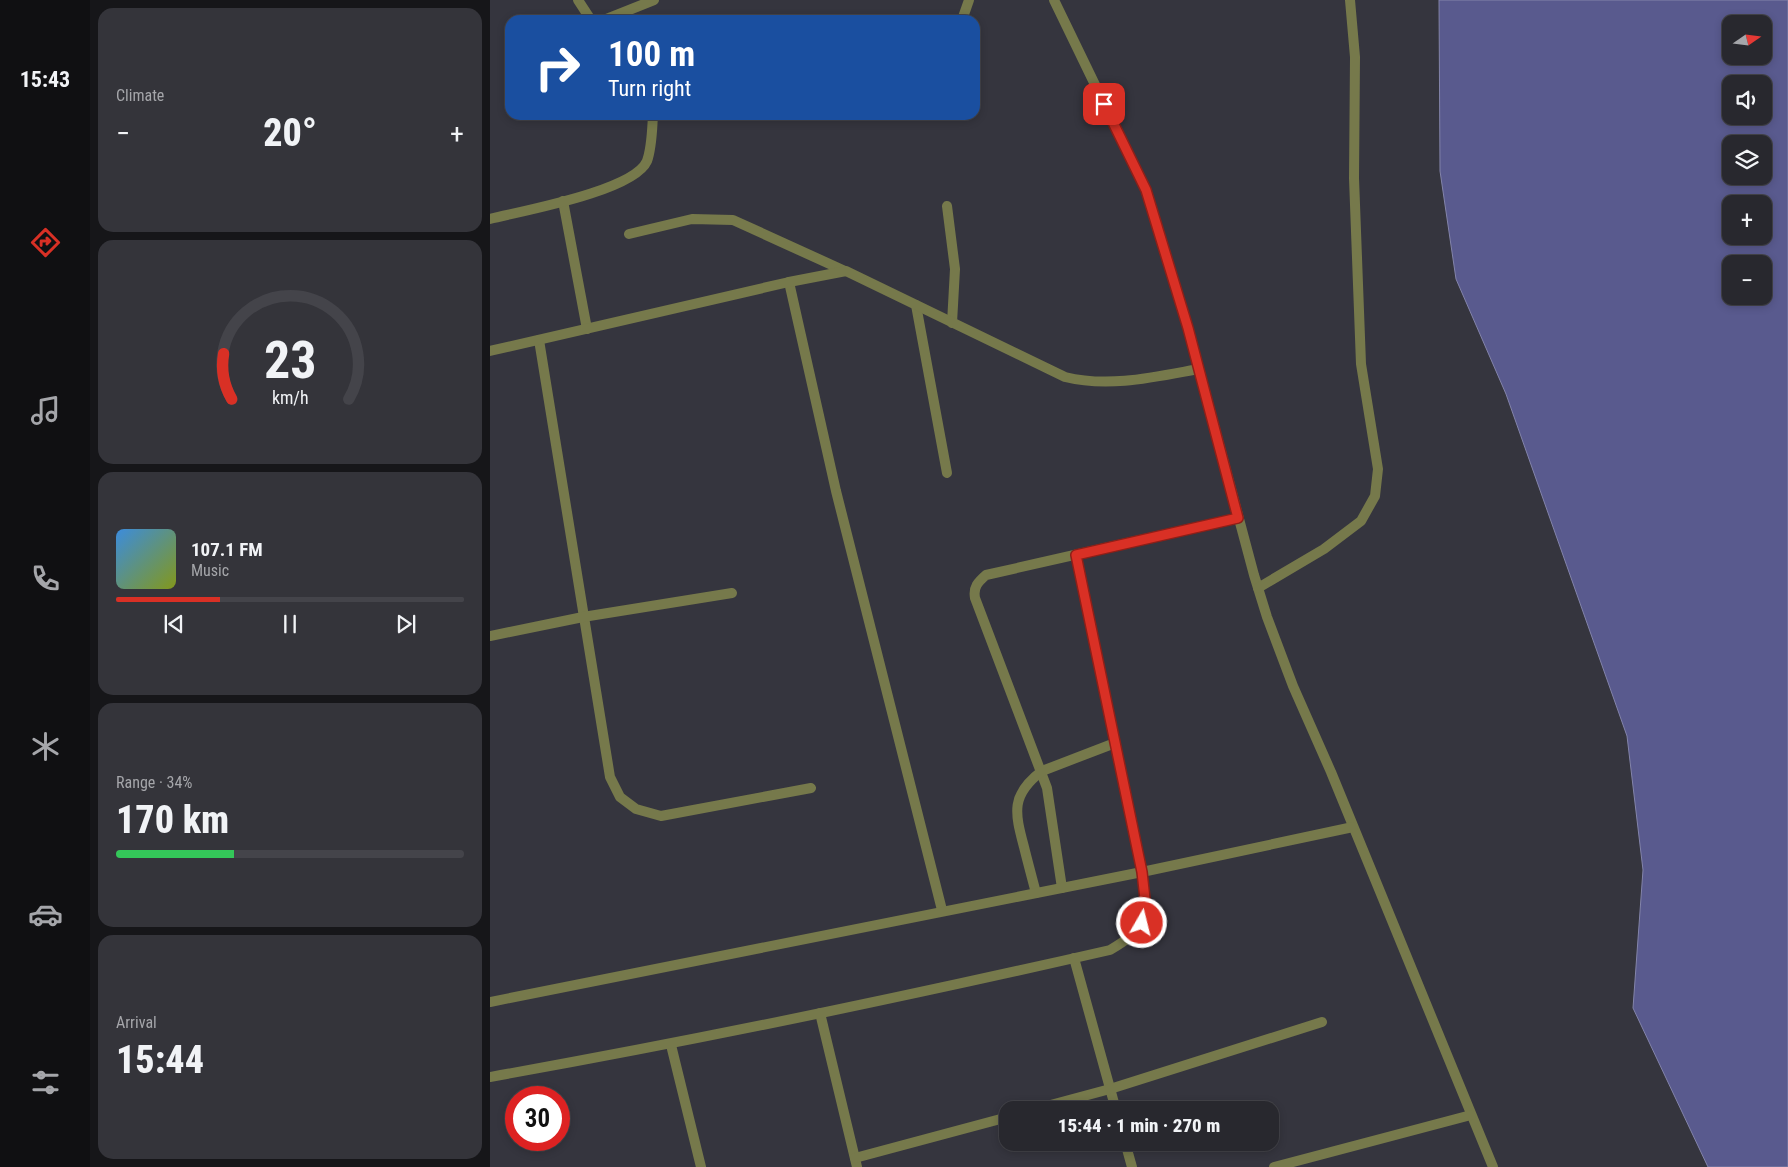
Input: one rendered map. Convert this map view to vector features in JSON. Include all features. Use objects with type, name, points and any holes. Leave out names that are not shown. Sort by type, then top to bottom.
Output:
[{"type":"street","points":[[578,0],[588,15]]},
{"type":"street","points":[[616,15],[654,0]]},
{"type":"street","points":[[964,15],[969,0]]},
{"type":"street","points":[[1054,0],[1146,190],[1199,370],[1258,588],[1293,686],[1493,1167]]},
{"type":"street","points":[[1258,588],[1324,549],[1361,521],[1376,496],[1378,469],[1361,364],[1354,178],[1355,57],[1350,0]]},
{"type":"street","points":[[490,219],[593,193],[628,179],[646,162],[652,136],[653,120]]},
{"type":"street","points":[[562,201],[587,329]]},
{"type":"street","points":[[946,206],[954,269],[952,322]]},
{"type":"street","points":[[629,234],[692,219],[733,220],[846,271],[1065,377],[1080,381],[1105,382],[1144,379],[1199,370]]},
{"type":"street","points":[[490,351],[789,282],[846,271]]},
{"type":"street","points":[[789,282],[836,491],[942,910]]},
{"type":"street","points":[[916,305],[947,473]]},
{"type":"street","points":[[539,340],[610,777],[620,797],[636,809],[661,816],[811,788]]},
{"type":"street","points":[[1062,888],[1047,788],[974,591],[978,582],[986,575],[1238,518]]},
{"type":"street","points":[[490,1077],[671,1045],[1074,958],[1110,950],[1130,938],[1142,923],[1146,908],[1142,872],[1076,555]]},
{"type":"street","points":[[490,636],[583,617],[732,593]]},
{"type":"street","points":[[1036,893],[1015,814],[1019,795],[1032,779],[1042,771],[1115,743]]},
{"type":"street","points":[[490,1002],[942,910],[1142,872],[1353,827]]},
{"type":"street","points":[[1074,958],[1113,1101]]},
{"type":"street","points":[[820,1013],[856,1163],[999,1120]]},
{"type":"street","points":[[1065,1101],[1110,1089],[1322,1022]]},
{"type":"street","points":[[671,1045],[701,1167]]},
{"type":"street","points":[[1274,1167],[1471,1115]]},
{"type":"street","points":[[1128,1151],[1132,1167]]},
{"type":"water","points":[[1439,0],[1788,0],[1788,1167],[1708,1167],[1633,1008],[1643,870],[1627,736],[1506,394],[1456,279],[1440,171]]},
{"type":"route","points":[[1104,104],[1146,190],[1188,328],[1238,518],[1076,555],[1142,872],[1146,908],[1142,923]]}]
